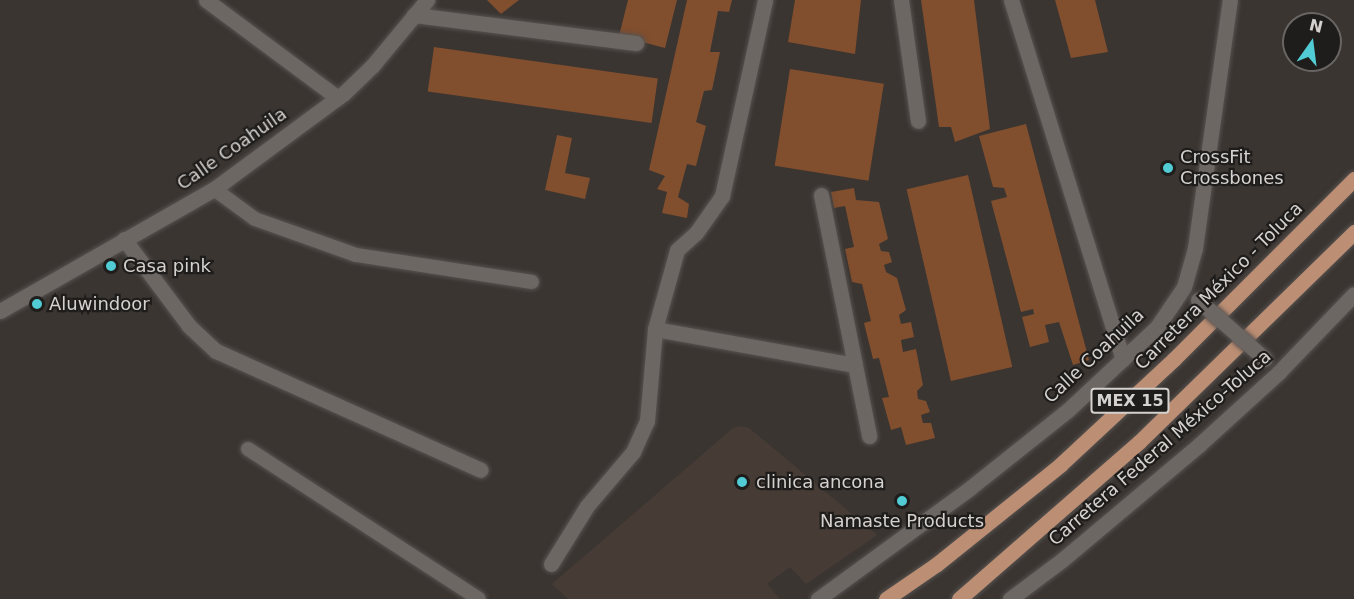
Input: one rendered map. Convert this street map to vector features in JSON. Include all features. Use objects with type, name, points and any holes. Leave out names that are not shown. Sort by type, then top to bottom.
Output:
[{"type":"main road","name":"Carretera México - Toluca","points":[[886,599],[937,564],[1060,465],[1174,359],[1354,179]]},
{"type":"main road","name":"MEX 15","points":[[959,599],[1139,442],[1354,232]]},
{"type":"street","points":[[206,0],[338,98]]},
{"type":"street","name":"Calle Coahuila","points":[[0,311],[214,189],[338,98],[373,65],[427,0]]},
{"type":"street","points":[[551,564],[587,506],[633,452],[647,421],[655,330],[677,250],[696,233],[722,196],[765,0]]},
{"type":"street","points":[[901,0],[918,121]]},
{"type":"street","points":[[1011,0],[1123,358]]},
{"type":"street","name":"Calle Coahuila","points":[[818,599],[970,488],[1068,410],[1157,327],[1184,287],[1196,248],[1230,0]]},
{"type":"street","points":[[414,15],[636,43]]},
{"type":"street","points":[[821,195],[868,436]]},
{"type":"street","points":[[124,239],[189,326],[216,351],[481,470]]},
{"type":"street","points":[[1184,287],[1279,372]]},
{"type":"street","name":"Carretera Federal México-Toluca","points":[[1010,599],[1124,509],[1279,372],[1354,294]]},
{"type":"street","points":[[655,330],[855,364]]},
{"type":"lane","points":[[214,189],[255,219],[356,255],[532,282]]},
{"type":"lane","points":[[248,449],[479,599]]},
{"type":"shaded area","name":"clinica ancona","points":[[739,426],[749,428],[877,535],[806,584],[790,567],[767,584],[780,599],[568,599],[552,584],[732,429]]},
{"type":"building","points":[[487,0],[519,0],[501,14]]},
{"type":"building","points":[[628,0],[677,0],[665,48],[619,36]]},
{"type":"building","points":[[687,0],[732,0],[729,12],[718,11],[710,52],[720,52],[712,90],[704,91],[696,122],[706,126],[696,166],[687,164],[678,197],[689,204],[687,218],[662,213],[667,192],[657,189],[665,176],[649,170]]},
{"type":"building","points":[[795,0],[861,0],[855,54],[788,42]]},
{"type":"building","points":[[921,0],[974,0],[990,129],[955,142],[951,127],[939,127]]},
{"type":"building","points":[[1055,0],[1095,0],[1108,52],[1071,58]]},
{"type":"building","points":[[434,47],[658,78],[652,123],[428,92]]},
{"type":"building","points":[[790,69],[884,84],[868,181],[775,166]]},
{"type":"building","points":[[1026,124],[1089,360],[1073,365],[1059,322],[1045,325],[1049,342],[1030,347],[1022,317],[1034,314],[1033,309],[1021,312],[991,201],[1007,197],[1004,188],[993,187],[979,136]]},
{"type":"building","points":[[557,135],[572,138],[565,173],[590,178],[585,199],[545,190]]},
{"type":"building","points":[[968,175],[1012,367],[951,381],[907,189]]},
{"type":"building","points":[[854,188],[856,200],[879,202],[888,239],[879,244],[881,251],[889,252],[892,262],[884,265],[886,272],[897,278],[906,310],[899,315],[901,324],[911,322],[914,337],[901,340],[903,352],[916,349],[923,385],[917,391],[918,399],[926,401],[930,412],[921,415],[923,423],[931,423],[935,438],[906,445],[901,427],[891,430],[882,398],[889,397],[879,358],[873,359],[864,323],[871,321],[862,284],[852,282],[845,249],[854,247],[845,206],[834,208],[831,192]]},
{"type":"place","name":"CrossFit Crossbones","points":[[1168,168]]},
{"type":"place","name":"Casa pink","points":[[111,266]]},
{"type":"place","name":"Aluwindoor","points":[[37,304]]},
{"type":"place","name":"clinica ancona","points":[[742,482]]},
{"type":"place","name":"Namaste Products","points":[[902,501]]}]
